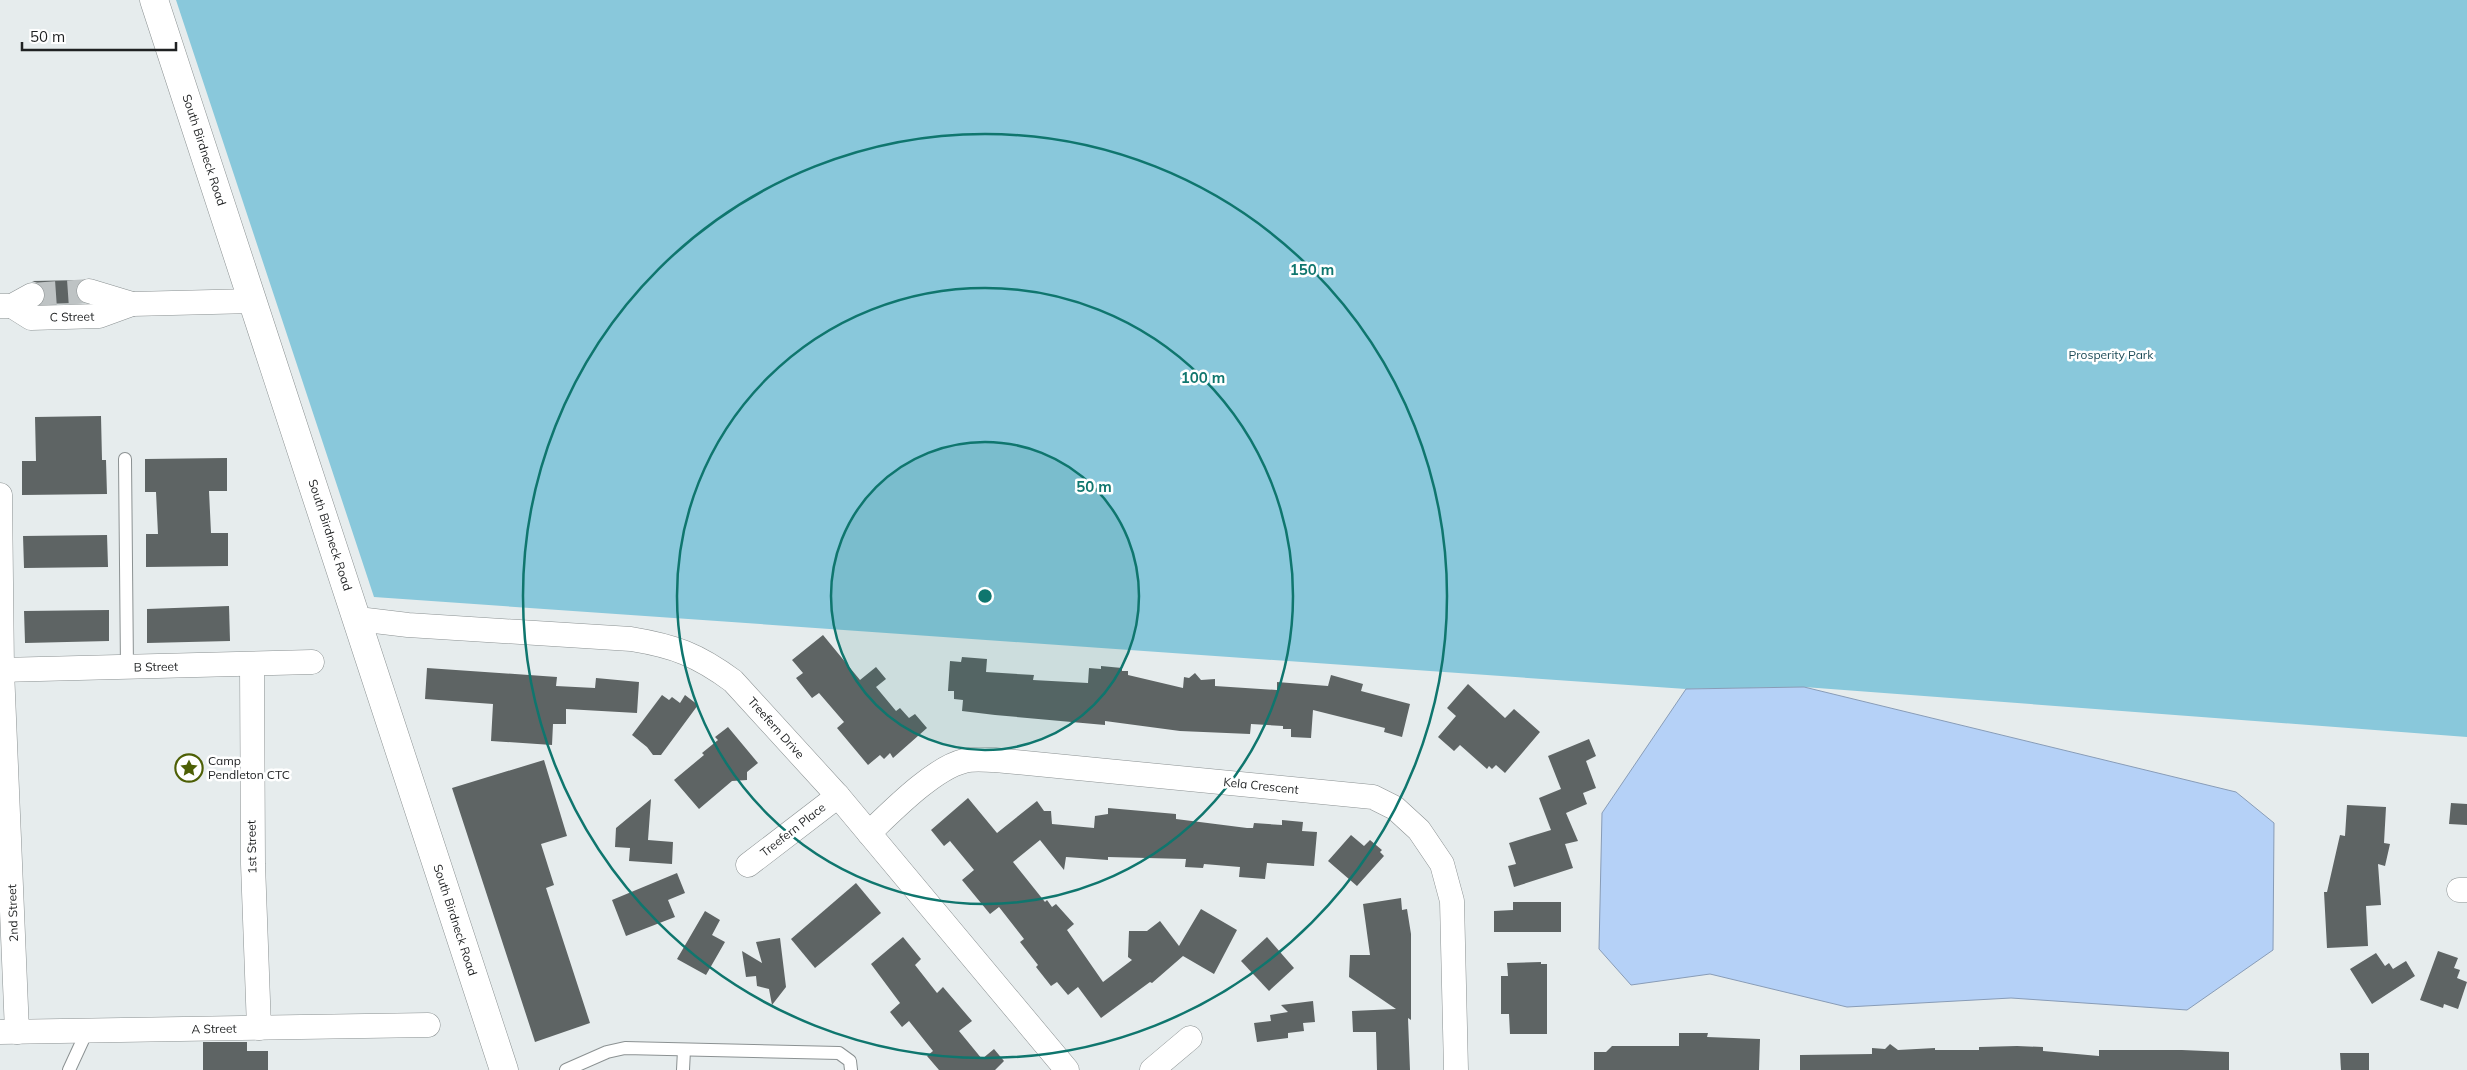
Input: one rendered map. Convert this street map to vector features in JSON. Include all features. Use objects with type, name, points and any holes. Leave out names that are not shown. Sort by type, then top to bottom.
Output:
[{"type":"street","name":"South Birdneck Road","points":[[154,0],[504,1070]]},
{"type":"street","name":"C Street","points":[[89,291],[132,304],[253,301]]},
{"type":"street","name":"C Street","points":[[15,303],[31,318],[99,316],[132,304]]},
{"type":"street","name":"2nd Street","points":[[0,495],[1,670],[8,1032]]},
{"type":"street","name":"Treefern Drive","points":[[358,619],[408,625],[631,639],[666,645],[714,667],[733,681],[838,796],[1067,1070]]},
{"type":"street","name":"B Street","points":[[1,670],[312,662]]},
{"type":"street","name":"1st Street","points":[[252,665],[252,864],[259,1028]]},
{"type":"street","name":"Kela Crescent","points":[[869,833],[898,806],[946,768],[965,760],[995,760],[1373,797],[1395,808],[1420,830],[1442,864],[1452,901],[1456,1070]]},
{"type":"street","name":"Treefern Place","points":[[748,865],[838,796]]},
{"type":"street","name":"A Street","points":[[8,1032],[428,1025]]},
{"type":"street","points":[[1152,1070],[1190,1038]]},
{"type":"lane","points":[[125,459],[127,668]]},
{"type":"lane","points":[[69,1070],[87,1031]]},
{"type":"lane","points":[[566,1070],[607,1052],[626,1048],[839,1053],[850,1061],[851,1070]]},
{"type":"lane","points":[[683,1070],[684,1050]]},
{"type":"green space","name":"Prosperity Park","points":[[176,0],[2467,0],[2467,737],[1804,687],[1686,689],[374,597]]},
{"type":"shaded area","points":[[1804,687],[2236,792],[2274,823],[2273,950],[2187,1010],[2011,998],[1847,1007],[1710,974],[1631,985],[1599,949],[1602,813],[1686,689]]},
{"type":"building","points":[[82,280],[76,287],[76,294],[83,303],[42,304],[46,296],[44,289],[40,284],[32,281]]},
{"type":"building","points":[[101,416],[102,460],[106,460],[107,494],[22,495],[22,461],[36,461],[35,417]]},
{"type":"building","points":[[227,458],[227,491],[209,491],[211,533],[228,533],[228,566],[146,567],[146,534],[158,534],[156,492],[145,492],[145,459]]},
{"type":"building","points":[[107,535],[108,567],[24,568],[23,536]]},
{"type":"building","points":[[229,606],[230,641],[147,643],[147,609]]},
{"type":"building","points":[[109,610],[109,641],[25,643],[24,611]]},
{"type":"building","points":[[823,635],[860,680],[876,667],[886,679],[876,687],[896,711],[900,708],[909,718],[915,714],[927,728],[893,758],[890,753],[884,759],[880,755],[868,765],[837,728],[844,722],[819,693],[812,698],[796,678],[803,673],[792,660]]},
{"type":"building","points":[[962,657],[987,659],[986,672],[1034,675],[1033,680],[1088,683],[1089,668],[1101,669],[1101,666],[1122,668],[1122,671],[1128,671],[1128,675],[1183,688],[1184,677],[1189,678],[1195,673],[1201,680],[1215,679],[1215,686],[1277,690],[1277,682],[1328,686],[1331,675],[1363,684],[1361,691],[1410,704],[1402,737],[1384,732],[1385,728],[1313,710],[1311,738],[1291,737],[1291,729],[1283,729],[1283,726],[1251,724],[1250,734],[1180,731],[1105,721],[1105,725],[995,715],[962,711],[963,700],[954,699],[954,691],[948,691],[950,661],[961,662]]},
{"type":"building","points":[[427,668],[557,677],[556,686],[595,688],[596,678],[639,682],[637,713],[566,709],[566,724],[553,724],[552,745],[491,741],[493,704],[425,699]]},
{"type":"building","points":[[1468,684],[1505,718],[1514,709],[1540,732],[1505,773],[1496,765],[1492,769],[1489,766],[1487,769],[1460,745],[1454,751],[1438,737],[1456,716],[1447,708]]},
{"type":"building","points":[[662,695],[669,700],[672,697],[680,703],[685,695],[698,705],[661,755],[653,755],[647,747],[632,735]]},
{"type":"building","points":[[728,727],[758,763],[747,772],[747,780],[732,781],[699,809],[674,780],[704,755],[702,753],[718,740],[715,737]]},
{"type":"building","points":[[1589,739],[1596,756],[1586,761],[1596,788],[1583,793],[1587,804],[1566,813],[1578,841],[1565,844],[1573,868],[1514,887],[1508,866],[1516,864],[1509,843],[1551,830],[1539,798],[1561,789],[1548,756]]},
{"type":"building","points":[[544,760],[567,836],[541,844],[554,885],[546,888],[590,1023],[535,1042],[452,788]]},
{"type":"building","points":[[968,798],[997,833],[1037,801],[1044,811],[1051,811],[1052,824],[1094,828],[1095,816],[1108,814],[1108,808],[1176,814],[1176,819],[1247,828],[1253,828],[1254,823],[1282,825],[1282,820],[1303,822],[1302,831],[1317,832],[1314,866],[1267,863],[1265,879],[1239,877],[1240,867],[1204,864],[1203,868],[1185,867],[1186,859],[1108,857],[1108,860],[1066,857],[1064,870],[1040,840],[1013,862],[1045,902],[1047,900],[1052,907],[1056,904],[1074,924],[1067,930],[1103,982],[1132,960],[1128,957],[1129,931],[1147,931],[1160,921],[1179,946],[1201,909],[1237,930],[1214,974],[1183,956],[1152,983],[1150,982],[1101,1018],[1078,987],[1068,995],[1057,982],[1051,986],[1020,942],[1024,939],[999,907],[990,914],[962,880],[974,870],[950,841],[944,846],[931,830]]},
{"type":"building","points":[[651,799],[648,840],[673,842],[672,864],[629,861],[630,848],[615,847],[616,828]]},
{"type":"building","points":[[2451,803],[2467,804],[2467,825],[2449,824]]},
{"type":"building","points":[[2347,805],[2386,807],[2384,843],[2390,844],[2385,866],[2378,864],[2381,905],[2366,906],[2368,946],[2327,948],[2324,892],[2327,892],[2340,835],[2345,836]]},
{"type":"building","points":[[1351,835],[1364,846],[1370,840],[1382,850],[1380,852],[1384,856],[1357,886],[1328,861]]},
{"type":"building","points":[[677,873],[685,893],[668,900],[675,917],[626,936],[612,900]]},
{"type":"building","points":[[856,883],[881,913],[815,968],[791,939]]},
{"type":"building","points":[[1401,898],[1402,910],[1407,909],[1411,934],[1411,1020],[1408,1018],[1410,1070],[1377,1070],[1376,1032],[1353,1032],[1352,1011],[1396,1009],[1349,977],[1350,955],[1370,955],[1363,904]]},
{"type":"building","points":[[1513,902],[1561,902],[1561,932],[1494,932],[1494,911],[1513,910]]},
{"type":"building","points":[[705,911],[720,920],[712,935],[725,942],[706,975],[677,959]]},
{"type":"building","points":[[903,937],[921,959],[915,965],[937,993],[943,987],[972,1021],[959,1031],[982,1059],[994,1049],[1004,1061],[995,1070],[939,1070],[927,1056],[933,1051],[909,1021],[902,1027],[890,1012],[900,1003],[871,964]]},
{"type":"building","points":[[1267,937],[1294,968],[1269,991],[1241,961]]},
{"type":"building","points":[[780,938],[786,987],[772,1005],[769,989],[757,986],[756,976],[746,977],[742,951],[762,963],[756,942]]},
{"type":"building","points":[[2438,951],[2458,958],[2454,968],[2460,970],[2457,978],[2467,982],[2458,1009],[2444,1004],[2443,1008],[2420,1000]]},
{"type":"building","points":[[2376,953],[2385,966],[2389,963],[2393,969],[2406,961],[2415,976],[2372,1004],[2350,969]]},
{"type":"building","points":[[1541,962],[1541,964],[1547,964],[1547,1034],[1510,1034],[1509,1014],[1501,1014],[1501,976],[1508,976],[1507,963]]},
{"type":"building","points":[[1313,1001],[1315,1022],[1303,1023],[1304,1031],[1288,1033],[1288,1038],[1257,1042],[1254,1023],[1271,1021],[1270,1015],[1288,1012],[1281,1005]]},
{"type":"building","points":[[1679,1033],[1708,1033],[1707,1037],[1760,1039],[1759,1070],[1594,1070],[1594,1052],[1606,1052],[1612,1046],[1679,1046]]},
{"type":"building","points":[[203,1042],[247,1042],[247,1051],[268,1051],[268,1070],[203,1070]]},
{"type":"building","points":[[1890,1044],[1898,1050],[1935,1048],[1935,1050],[1979,1050],[1979,1047],[2043,1047],[2043,1051],[2099,1056],[2099,1050],[2229,1052],[2229,1070],[1800,1070],[1800,1055],[1872,1054],[1872,1048],[1885,1049]]},
{"type":"building","points":[[2340,1053],[2369,1053],[2369,1070],[2341,1070]]},
{"type":"tunnel","points":[[32,295],[89,291]]},
{"type":"place","name":"Camp Pendleton CTC","points":[[189,768]]}]
